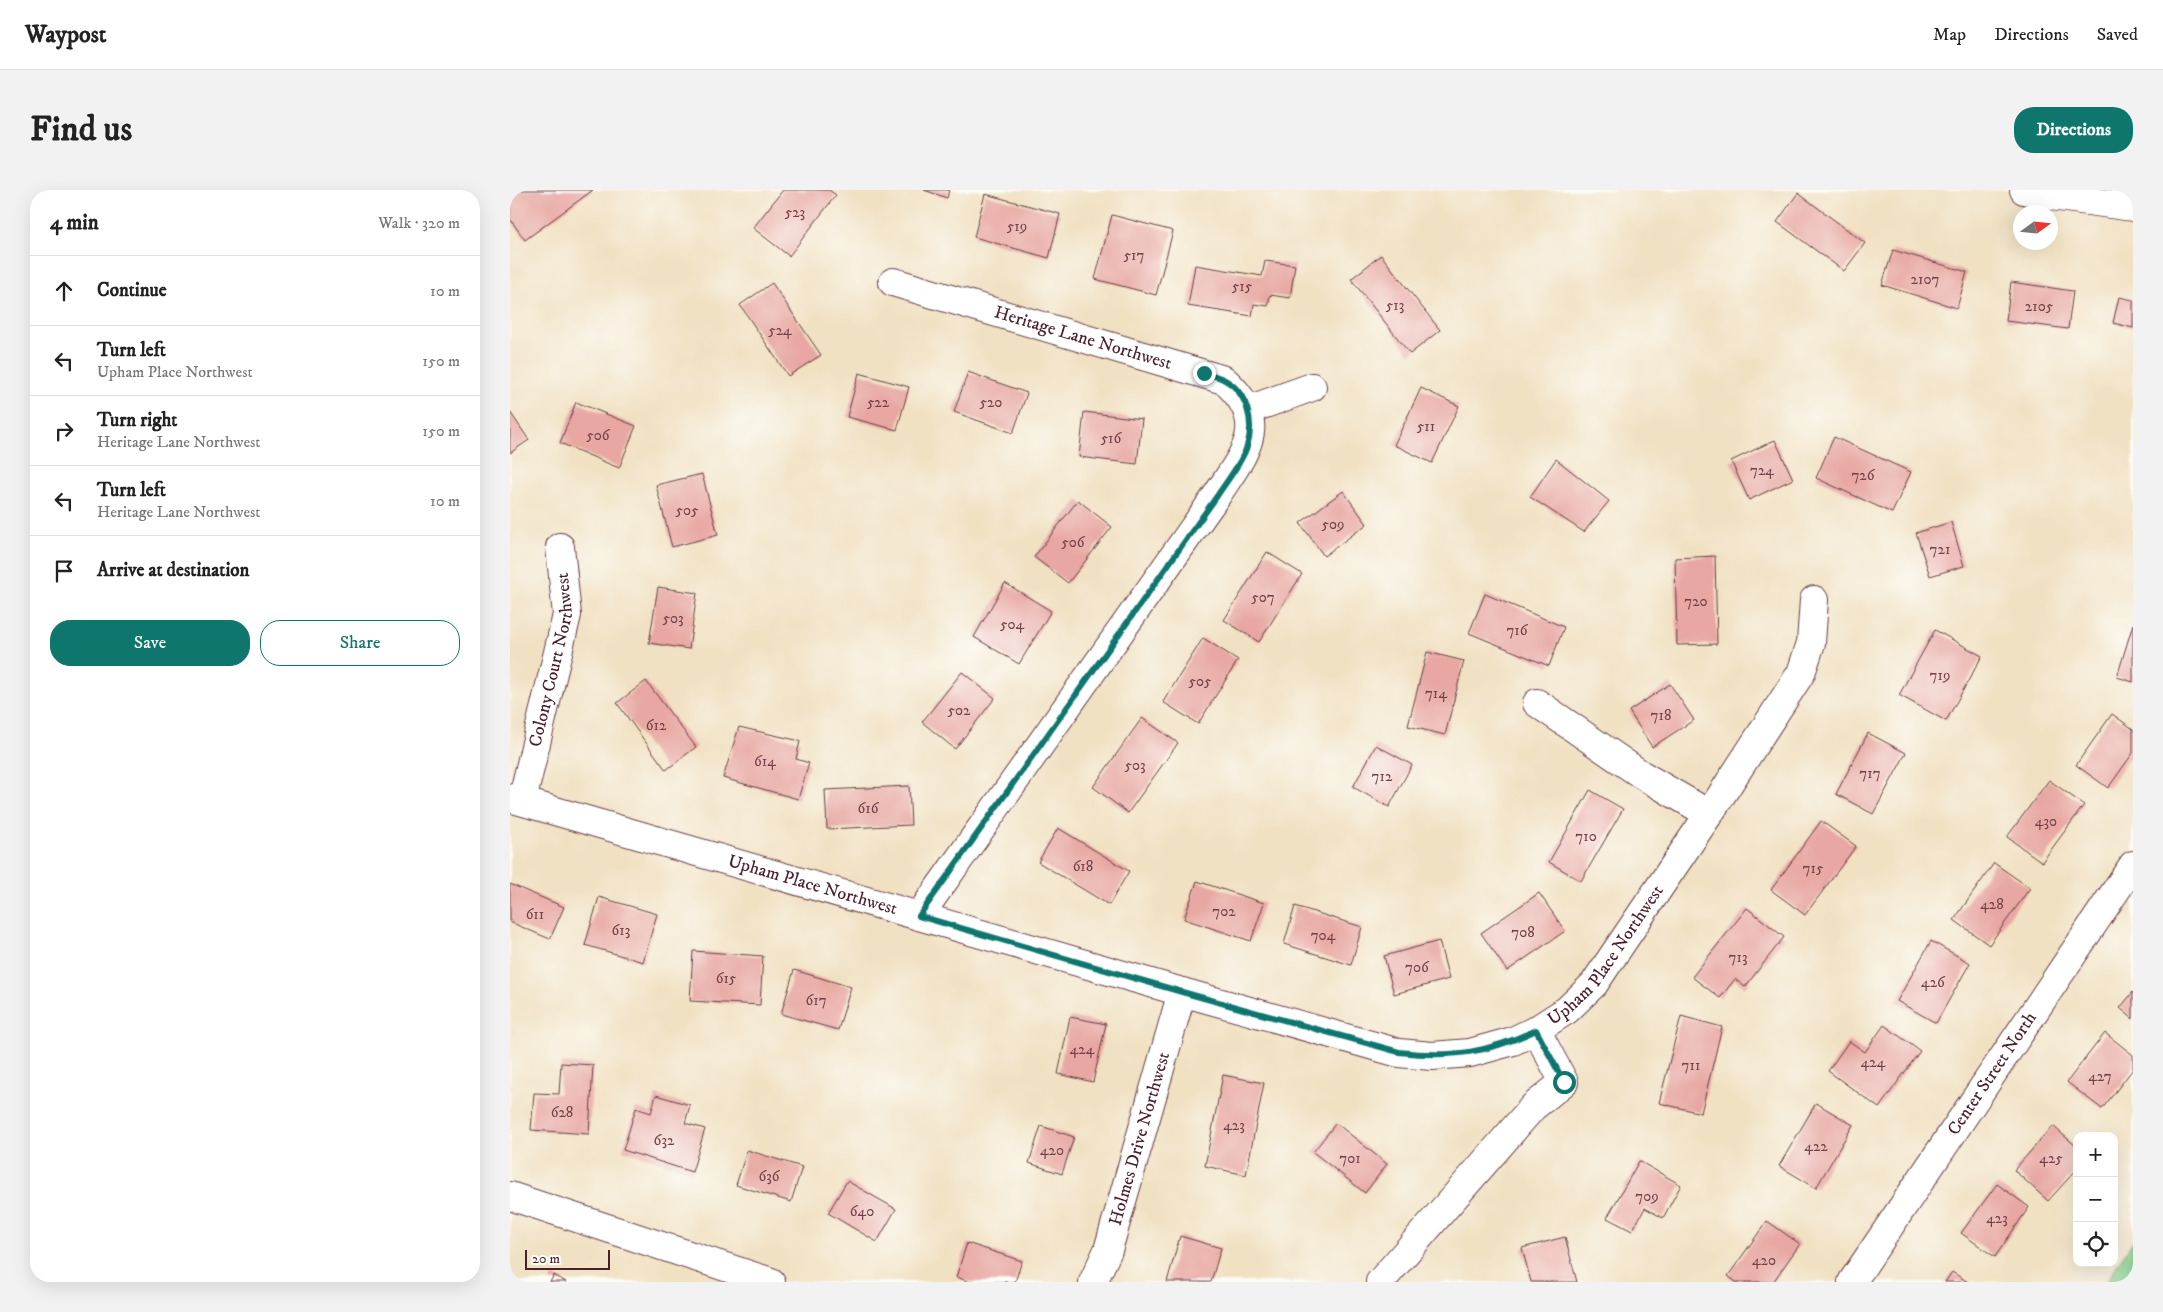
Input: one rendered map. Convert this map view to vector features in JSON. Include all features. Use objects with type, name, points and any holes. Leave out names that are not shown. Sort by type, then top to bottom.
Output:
[{"type":"street","points":[[2024,190],[2051,196],[2133,207]]},
{"type":"street","name":"Heritage Lane Northwest","points":[[894,282],[1224,380],[1238,393],[1248,410]]},
{"type":"street","points":[[919,916],[1217,496],[1247,448],[1251,428],[1248,410],[1312,387]]},
{"type":"street","name":"Colony Court Northwest","points":[[516,800],[567,615],[560,547]]},
{"type":"street","name":"Upham Place Northwest","points":[[516,800],[1182,992],[1399,1052],[1432,1056],[1470,1053],[1513,1041],[1536,1030],[1567,1010],[1594,984],[1709,814],[1801,673],[1811,643],[1814,600]]},
{"type":"street","points":[[1537,703],[1642,776],[1709,814]]},
{"type":"street","name":"Center Street North","points":[[1852,1282],[2133,865]]},
{"type":"street","name":"Holmes Drive Northwest","points":[[1094,1282],[1108,1250],[1182,992]]},
{"type":"street","points":[[1380,1282],[1534,1106],[1564,1082],[1536,1030]]},
{"type":"street","points":[[510,1196],[771,1282]]},
{"type":"green space","points":[[2133,1241],[2133,1282],[2106,1282],[2116,1267],[2118,1267],[2118,1264]]},
{"type":"building","points":[[510,190],[593,190],[525,240],[510,219]]},
{"type":"building","points":[[783,190],[829,190],[836,195],[789,256],[753,228]]},
{"type":"building","points":[[924,190],[949,190],[947,198]]},
{"type":"building","points":[[1798,193],[1865,243],[1844,271],[1777,222]]},
{"type":"building","points":[[985,194],[1060,214],[1049,258],[974,237]]},
{"type":"building","points":[[1112,215],[1173,231],[1156,295],[1095,279]]},
{"type":"building","points":[[1893,250],[1967,272],[1957,308],[1882,285]]},
{"type":"building","points":[[1381,255],[1440,330],[1410,354],[1351,279]]},
{"type":"building","points":[[1265,261],[1295,265],[1290,298],[1270,295],[1268,306],[1254,304],[1252,316],[1188,306],[1195,265],[1262,276]]},
{"type":"building","points":[[2011,282],[2073,291],[2068,329],[2006,321]]},
{"type":"building","points":[[772,283],[821,355],[788,376],[740,305]]},
{"type":"building","points":[[2119,297],[2133,300],[2133,328],[2113,323]]},
{"type":"building","points":[[968,372],[1027,393],[1013,433],[954,412]]},
{"type":"building","points":[[859,373],[909,387],[897,430],[847,417]]},
{"type":"building","points":[[1421,388],[1459,406],[1432,463],[1394,445]]},
{"type":"building","points":[[576,402],[636,426],[619,468],[560,443]]},
{"type":"building","points":[[510,412],[529,440],[510,453]]},
{"type":"building","points":[[1084,412],[1142,419],[1137,464],[1079,457]]},
{"type":"building","points":[[1834,437],[1911,472],[1892,513],[1816,478]]},
{"type":"building","points":[[1775,440],[1793,479],[1749,500],[1731,461]]},
{"type":"building","points":[[1556,459],[1609,501],[1584,532],[1530,497]]},
{"type":"building","points":[[702,474],[718,535],[672,547],[656,485]]},
{"type":"building","points":[[1343,491],[1367,524],[1324,556],[1300,523]]},
{"type":"building","points":[[1078,500],[1112,527],[1068,583],[1034,557]]},
{"type":"building","points":[[1951,522],[1964,566],[1930,576],[1916,533]]},
{"type":"building","points":[[1267,552],[1302,574],[1259,642],[1224,620]]},
{"type":"building","points":[[1715,556],[1717,644],[1677,645],[1675,558]]},
{"type":"building","points":[[1005,583],[1051,611],[1019,664],[974,637]]},
{"type":"building","points":[[658,587],[697,593],[689,649],[649,643]]},
{"type":"building","points":[[1485,594],[1564,627],[1549,666],[1469,633]]},
{"type":"building","points":[[2133,624],[2133,682],[2117,677]]},
{"type":"building","points":[[1935,630],[1982,656],[1946,721],[1899,695]]},
{"type":"building","points":[[1203,638],[1238,660],[1198,724],[1163,702]]},
{"type":"building","points":[[1427,652],[1464,661],[1445,735],[1408,726]]},
{"type":"building","points":[[962,672],[995,698],[955,749],[922,722]]},
{"type":"building","points":[[646,681],[696,747],[666,770],[617,703]]},
{"type":"building","points":[[1670,684],[1694,720],[1652,747],[1629,711]]},
{"type":"building","points":[[2112,714],[2133,729],[2133,753],[2108,788],[2076,765]]},
{"type":"building","points":[[1142,718],[1178,743],[1128,813],[1093,787]]},
{"type":"building","points":[[739,727],[800,741],[796,759],[809,763],[798,799],[723,778]]},
{"type":"building","points":[[1868,733],[1906,753],[1873,814],[1836,794]]},
{"type":"building","points":[[1376,745],[1412,765],[1389,807],[1353,787]]},
{"type":"building","points":[[2049,780],[2084,805],[2042,862],[2007,837]]},
{"type":"building","points":[[909,786],[911,825],[827,829],[825,790]]},
{"type":"building","points":[[1590,790],[1623,809],[1581,881],[1549,862]]},
{"type":"building","points":[[1821,821],[1856,846],[1805,915],[1771,890]]},
{"type":"building","points":[[1058,828],[1129,871],[1109,905],[1038,862]]},
{"type":"building","points":[[1994,863],[2030,888],[1989,945],[1954,920]]},
{"type":"building","points":[[1197,881],[1264,903],[1251,941],[1184,919]]},
{"type":"building","points":[[510,884],[564,907],[550,939],[510,922]]},
{"type":"building","points":[[1539,893],[1565,931],[1507,971],[1481,933]]},
{"type":"building","points":[[599,897],[657,914],[643,962],[585,945]]},
{"type":"building","points":[[1295,906],[1362,927],[1351,965],[1284,944]]},
{"type":"building","points":[[1747,908],[1784,937],[1745,987],[1735,979],[1720,998],[1692,977]]},
{"type":"building","points":[[1439,941],[1449,979],[1394,994],[1384,956]]},
{"type":"building","points":[[1931,941],[1970,963],[1936,1023],[1897,1001]]},
{"type":"building","points":[[693,951],[763,956],[760,1005],[690,1001]]},
{"type":"building","points":[[794,970],[851,987],[838,1030],[781,1014]]},
{"type":"building","points":[[2133,992],[2133,1019],[2120,1008]]},
{"type":"building","points":[[1681,1016],[1722,1027],[1701,1113],[1659,1103]]},
{"type":"building","points":[[1070,1017],[1106,1024],[1093,1082],[1058,1074]]},
{"type":"building","points":[[1884,1025],[1920,1051],[1879,1108],[1828,1071],[1849,1041],[1865,1052]]},
{"type":"building","points":[[2105,1033],[2133,1055],[2133,1069],[2102,1109],[2067,1082]]},
{"type":"building","points":[[561,1063],[593,1065],[589,1134],[531,1130],[534,1093],[559,1094]]},
{"type":"building","points":[[1223,1075],[1264,1083],[1246,1175],[1205,1166]]},
{"type":"building","points":[[656,1095],[690,1105],[685,1123],[705,1129],[692,1172],[623,1150],[636,1108],[651,1113]]},
{"type":"building","points":[[1816,1103],[1853,1125],[1816,1188],[1779,1166]]},
{"type":"building","points":[[1336,1123],[1387,1164],[1365,1193],[1313,1152]]},
{"type":"building","points":[[1041,1126],[1074,1137],[1062,1174],[1029,1163]]},
{"type":"building","points":[[2053,1126],[2073,1144],[2073,1173],[2048,1201],[2014,1170]]},
{"type":"building","points":[[747,1150],[802,1167],[791,1202],[736,1185]]},
{"type":"building","points":[[1639,1161],[1681,1185],[1663,1218],[1645,1208],[1632,1231],[1607,1218]]},
{"type":"building","points":[[847,1181],[896,1209],[877,1242],[828,1213]]},
{"type":"building","points":[[1997,1184],[2029,1207],[1995,1257],[1961,1233]]},
{"type":"building","points":[[1767,1221],[1800,1244],[1773,1282],[1736,1282],[1728,1276]]},
{"type":"building","points":[[1180,1236],[1221,1248],[1211,1282],[1167,1282]]},
{"type":"building","points":[[1565,1237],[1577,1282],[1531,1282],[1522,1248]]},
{"type":"building","points":[[967,1243],[1022,1261],[1015,1282],[970,1282],[956,1277]]},
{"type":"building","points":[[1952,1272],[1968,1282],[1945,1282]]},
{"type":"building","points":[[554,1275],[566,1282],[550,1282]]},
{"type":"route","points":[[1204,373],[1224,380],[1238,393],[1248,410],[1251,428],[1247,448],[1217,496],[919,916],[1399,1052],[1432,1056],[1470,1053],[1513,1041],[1536,1030],[1564,1082]]}]
